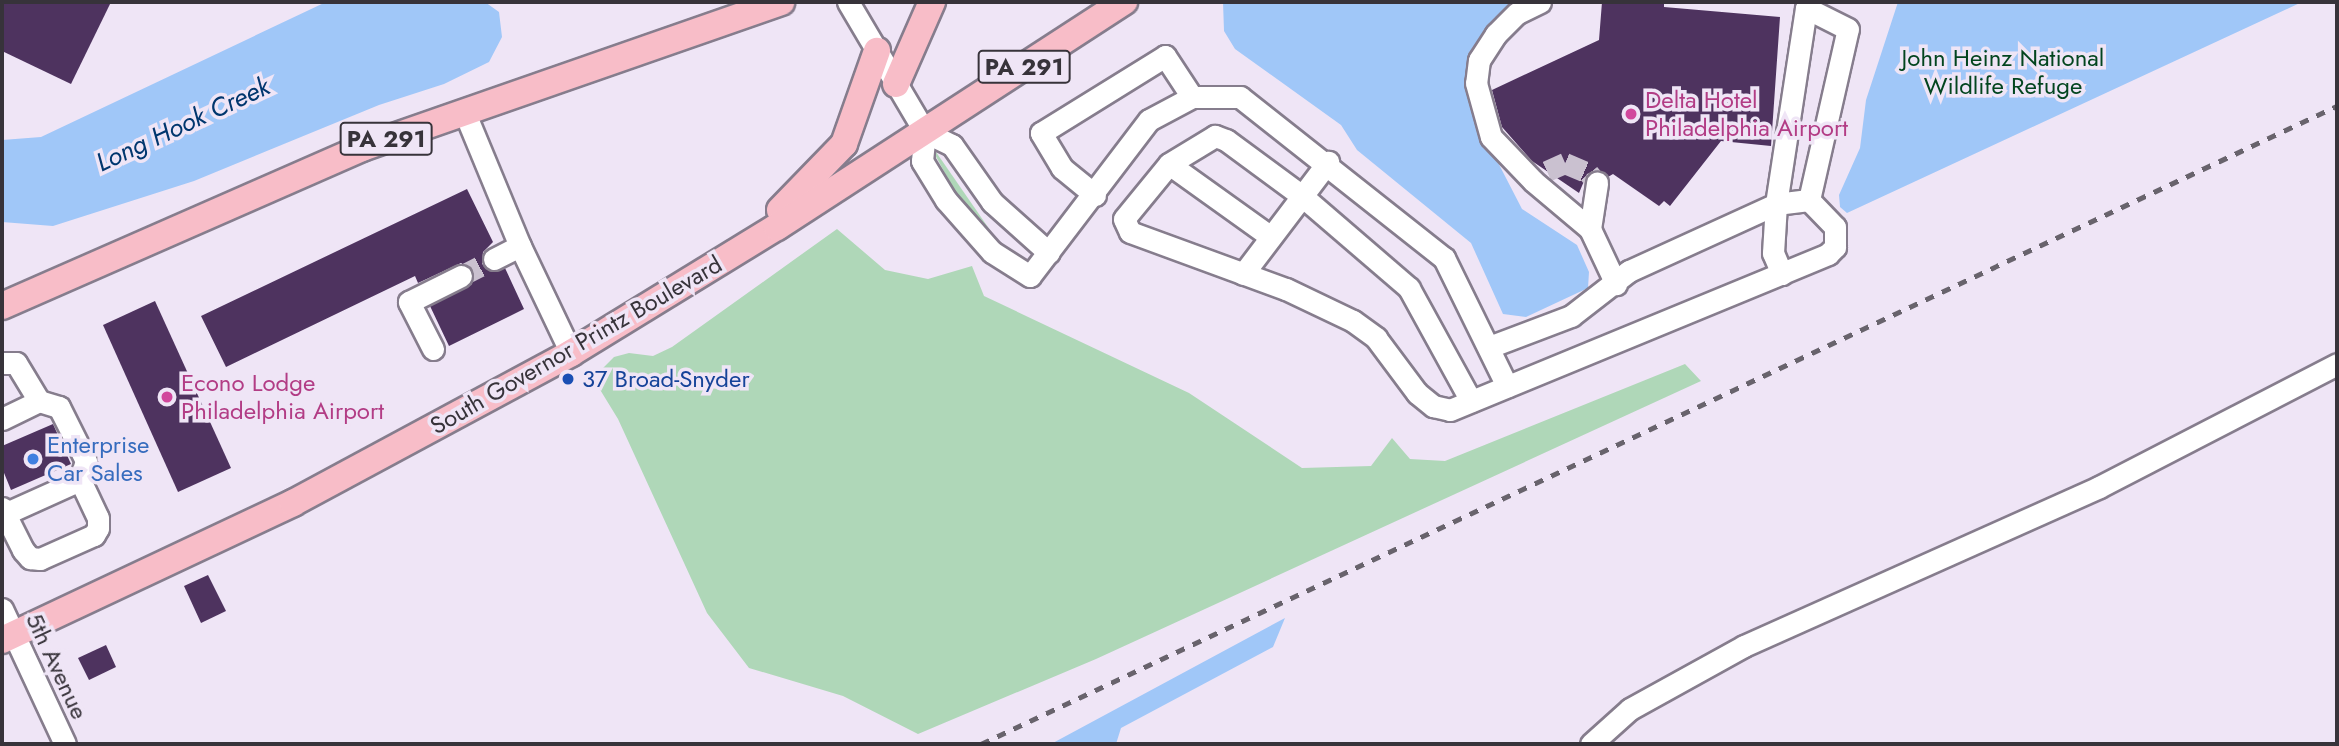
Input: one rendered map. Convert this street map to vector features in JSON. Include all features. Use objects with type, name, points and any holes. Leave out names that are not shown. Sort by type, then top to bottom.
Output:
[{"type":"main road","name":"PA 291","points":[[2,306],[265,187],[464,111],[781,2]]},
{"type":"main road","points":[[896,84],[932,2]]},
{"type":"main road","name":"South Governor Printz Boulevard","points":[[8,637],[317,490],[571,353],[925,132],[1124,2]]},
{"type":"main road","points":[[726,258],[836,156],[855,123],[877,51]]},
{"type":"street","points":[[848,2],[925,132],[952,145],[992,202],[1049,253]]},
{"type":"street","points":[[1540,2],[1517,13],[1496,34],[1479,60],[1476,83],[1491,137],[1540,176],[1590,229],[1616,284]]},
{"type":"street","points":[[1782,274],[1773,253],[1776,204],[1800,5],[1848,29],[1809,200]]},
{"type":"street","points":[[1095,195],[1062,168],[1041,132],[1166,56],[1192,97]]},
{"type":"street","points":[[925,132],[922,160],[946,200],[992,252],[1030,276],[1095,195],[1149,120],[1192,97],[1240,97],[1328,162],[1444,258],[1507,386]]},
{"type":"street","points":[[464,111],[520,246],[571,353]]},
{"type":"street","points":[[1472,401],[1409,288],[1302,196],[1215,136],[1169,164],[1125,219],[1125,227],[1286,289],[1353,321],[1376,338],[1417,393],[1433,406],[1450,410],[1472,401],[1507,386],[1782,274],[1835,247],[1835,228],[1809,200]]},
{"type":"street","points":[[1243,274],[1328,162]]},
{"type":"street","points":[[1169,164],[1271,237]]},
{"type":"street","points":[[1590,229],[1597,183]]},
{"type":"street","points":[[1489,347],[1571,316],[1616,284],[1629,271],[1776,204],[1809,200]]},
{"type":"street","points":[[494,259],[520,246]]},
{"type":"street","points":[[433,349],[410,302],[461,276]]},
{"type":"street","points":[[2,363],[16,363],[39,401],[59,407],[86,461],[80,480],[98,518],[98,528],[64,551],[30,558],[3,512],[80,480]]},
{"type":"street","points":[[1591,744],[1630,709],[1744,646],[2099,486],[2337,364]]},
{"type":"street","points":[[2,419],[39,401]]},
{"type":"street","name":"5th Avenue","points":[[2,610],[8,637],[65,744]]},
{"type":"green space","points":[[933,151],[936,152],[1001,246],[960,201]]},
{"type":"green space","points":[[837,229],[885,270],[928,279],[972,266],[984,296],[1189,393],[1302,468],[1371,466],[1392,438],[1410,459],[1445,461],[1685,364],[1701,381],[1096,659],[918,734],[843,696],[749,668],[707,613],[618,419],[599,388],[600,371],[614,357],[629,353],[653,356],[672,347]]},
{"type":"water","name":"Long Hook Creek","points":[[326,2],[485,2],[499,12],[502,37],[489,62],[444,84],[379,105],[194,181],[53,226],[2,222],[2,140],[41,137]]},
{"type":"water","points":[[1223,2],[1517,2],[1487,30],[1475,118],[1522,209],[1577,245],[1589,272],[1588,288],[1526,317],[1503,314],[1471,243],[1357,150],[1341,125],[1235,49],[1224,31]]},
{"type":"water","name":"John Heinz National Wildlife Refuge","points":[[1898,2],[2302,2],[1847,213],[1840,207],[1839,195],[1860,148],[1866,100]]},
{"type":"water","points":[[1285,618],[1273,647],[1121,728],[1116,744],[1051,744]]},
{"type":"building","points":[[2,2],[111,2],[71,84],[2,51]]},
{"type":"building","name":"Delta Hotel Philadelphia Airport","points":[[1602,2],[1664,2],[1664,7],[1780,17],[1771,146],[1721,141],[1670,206],[1664,201],[1659,206],[1613,174],[1608,177],[1598,170],[1587,174],[1579,193],[1532,161],[1502,127],[1492,90],[1599,40]]},
{"type":"building","points":[[467,189],[493,242],[483,252],[482,264],[493,272],[505,268],[524,309],[449,346],[430,306],[472,284],[472,270],[461,263],[418,283],[415,276],[226,367],[201,316]]},
{"type":"building","name":"Econo Lodge Philadelphia Airport","points":[[155,301],[231,468],[178,492],[103,325]]},
{"type":"building","points":[[53,424],[71,464],[11,490],[2,468],[2,446]]},
{"type":"building","points":[[208,575],[226,611],[201,623],[184,586]]},
{"type":"building","points":[[106,645],[116,667],[89,680],[78,658]]},
{"type":"tunnel","points":[[1547,171],[1565,163],[1589,173],[1597,183]]},
{"type":"tunnel","points":[[461,276],[494,259]]},
{"type":"railway","points":[[981,744],[2337,106]]},
{"type":"place","name":"Delta Hotel Philadelphia Airport","points":[[1631,114]]},
{"type":"place","name":"37 Broad-Snyder","points":[[568,379]]},
{"type":"place","name":"Econo Lodge Philadelphia Airport","points":[[167,397]]},
{"type":"place","name":"Enterprise Car Sales","points":[[33,459]]}]
